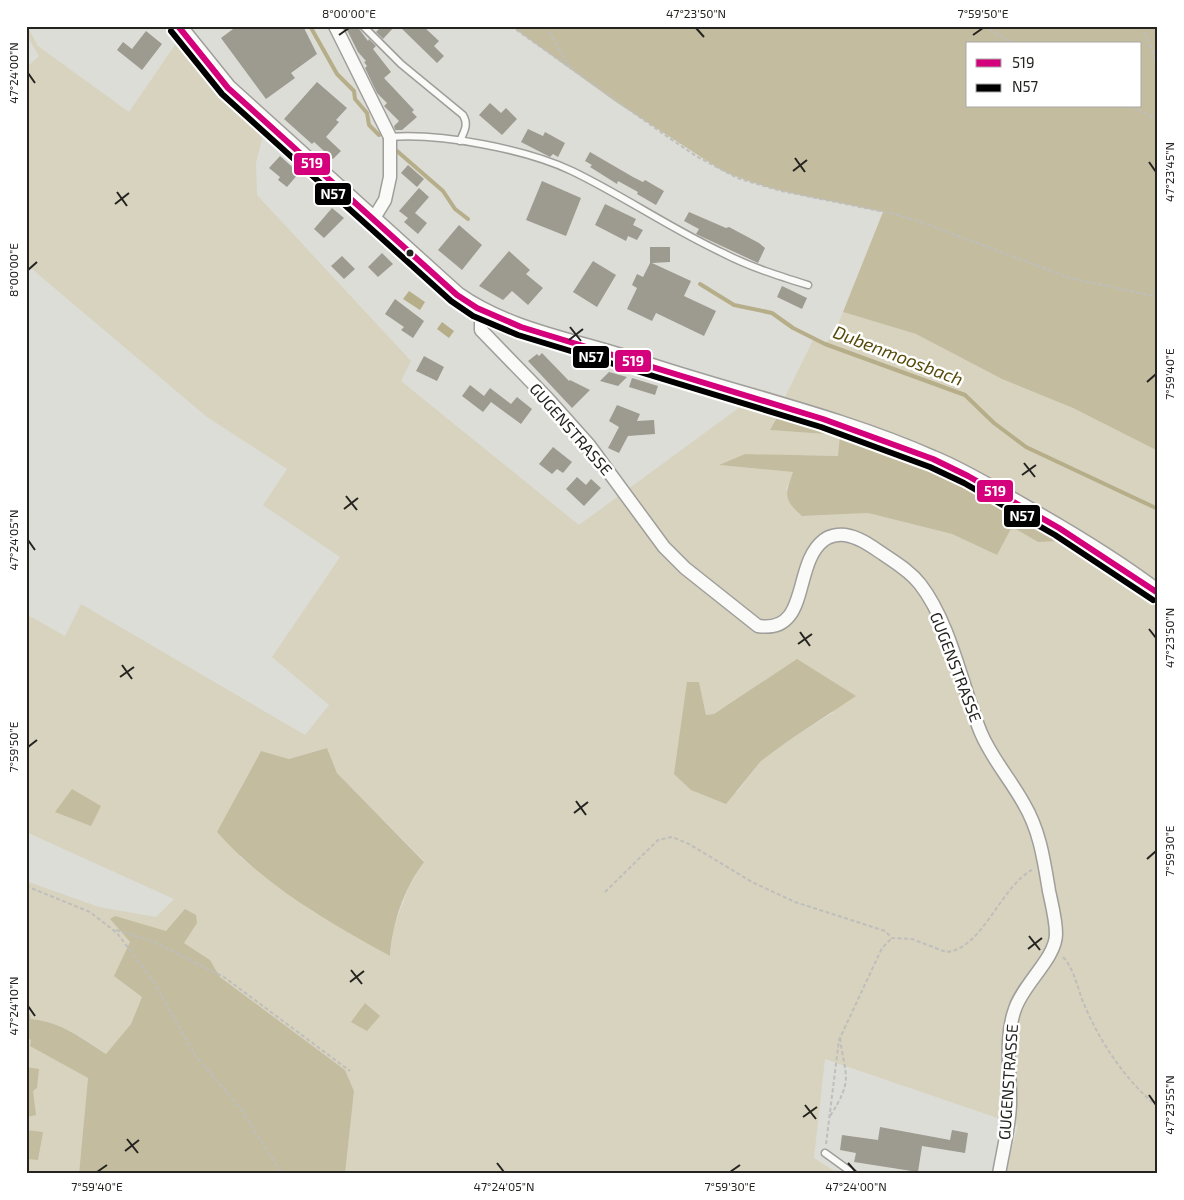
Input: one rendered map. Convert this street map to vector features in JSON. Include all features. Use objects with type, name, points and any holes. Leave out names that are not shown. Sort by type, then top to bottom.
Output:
[{"type":"street","points":[[178,26],[228,88],[457,295],[485,312],[522,327],[880,438],[934,459],[1056,526],[1125,568],[1158,593]]},
{"type":"street","points":[[335,26],[369,91],[390,137],[390,177],[385,200],[374,218]]},
{"type":"street","name":"GUGENSTRASSE","points":[[485,312],[480,323],[481,330],[548,398],[607,466],[635,511],[664,547],[685,568],[758,626],[772,628],[786,622],[794,611],[808,562],[815,547],[828,537],[843,534],[862,540],[906,569],[920,584],[933,605],[956,659],[982,735],[993,757],[1024,803],[1037,830],[1055,928],[1054,948],[1024,990],[1013,1017],[1010,1034],[1010,1107],[999,1174]]},
{"type":"lane","points":[[363,26],[402,64],[463,115],[466,120],[466,127],[460,141]]},
{"type":"lane","points":[[390,137],[402,136],[460,141],[517,152],[552,163],[609,190],[722,253],[756,268],[808,285]]},
{"type":"lane","points":[[825,1153],[854,1174]]},
{"type":"path","points":[[511,26],[662,134],[696,156],[737,178],[781,191],[890,213],[921,222],[1070,278],[1158,298]]},
{"type":"path","points":[[545,26],[572,69]]},
{"type":"path","points":[[984,26],[1012,42]]},
{"type":"path","points":[[1142,26],[1158,66]]},
{"type":"path","points":[[1136,108],[1158,120]]},
{"type":"path","points":[[605,892],[658,840],[672,837],[689,844],[722,866],[795,902],[885,931],[892,938],[912,940],[946,952],[958,949],[972,938],[1022,876],[1044,865]]},
{"type":"path","points":[[26,886],[90,912],[113,930],[154,982],[195,1055],[241,1109],[282,1174]]},
{"type":"path","points":[[113,930],[152,941],[224,977],[350,1071]]},
{"type":"path","points":[[825,1153],[833,1070],[840,1036],[882,948],[892,938]]},
{"type":"path","points":[[1054,948],[1070,967],[1092,1021],[1116,1062],[1141,1093],[1158,1107]]},
{"type":"path","points":[[829,1117],[841,1099],[847,1077],[840,1036]]},
{"type":"shaded area","points":[[27,26],[38,46],[129,112],[177,42],[207,79],[263,135],[256,163],[257,195],[411,361],[401,381],[579,525],[740,407],[754,387],[785,397],[814,338],[825,344],[834,334],[843,312],[916,334],[1002,379],[1073,408],[1158,451],[1158,1174],[1005,1174],[1018,1125],[825,1059],[814,1158],[839,1174],[345,1174],[354,1091],[345,1070],[220,977],[210,960],[166,931],[110,919],[130,942],[142,997],[131,1024],[106,1054],[80,1036],[62,1027],[31,1019],[26,1000],[26,881],[99,907],[156,917],[174,899],[26,832],[26,614],[65,636],[81,604],[305,735],[329,705],[272,657],[340,557],[263,505],[287,469],[207,417],[26,264],[26,68],[39,56],[26,34]],"holes":[[[780,412],[946,471],[1038,542],[1012,527],[997,555],[952,534],[868,513],[805,516],[786,489],[794,472],[720,465],[745,454],[838,456],[841,435],[770,430]],[[687,682],[699,682],[706,715],[714,714],[746,694],[834,712],[788,741],[761,761],[737,792]],[[327,748],[337,773],[424,861],[409,887],[393,928],[390,956],[312,911],[240,857],[241,787],[261,751],[289,759]]]},
{"type":"shaded area","points":[[511,26],[1158,26],[1158,451],[1073,408],[1002,379],[916,334],[843,312],[883,212],[760,185],[721,170],[616,102]]},
{"type":"shaded area","points":[[409,291],[425,302],[420,310],[403,299]]},
{"type":"shaded area","points":[[442,322],[454,331],[449,338],[437,329]]},
{"type":"shaded area","points":[[780,412],[841,430],[946,471],[1062,536],[1060,541],[1038,542],[1012,527],[997,555],[952,534],[868,513],[802,516],[791,505],[787,496],[793,472],[719,465],[745,454],[838,456],[840,435],[770,430]]},
{"type":"shaded area","points":[[797,659],[856,696],[761,761],[726,804],[691,790],[674,774],[687,682],[699,682],[706,715],[714,714]]},
{"type":"shaded area","points":[[327,748],[337,773],[424,862],[411,883],[400,907],[393,931],[390,956],[298,902],[256,869],[217,832],[261,751],[289,759]]},
{"type":"shaded area","points":[[72,789],[101,806],[91,826],[55,812]]},
{"type":"shaded area","points":[[185,909],[196,915],[197,923],[184,943],[210,960],[220,977],[345,1070],[354,1091],[345,1174],[79,1174],[88,1078],[30,1046],[31,1040],[26,1037],[26,1000],[31,1019],[62,1027],[106,1054],[131,1024],[142,997],[114,976],[130,942],[110,919],[115,916],[166,931]]},
{"type":"shaded area","points":[[365,1003],[380,1016],[367,1031],[351,1022]]},
{"type":"shaded area","points":[[26,1037],[31,1039],[31,1046],[88,1078],[79,1174],[26,1174]]},
{"type":"shaded area","points":[[26,1067],[39,1069],[37,1088],[33,1091],[36,1115],[27,1117]]},
{"type":"shaded area","points":[[26,1130],[43,1132],[38,1160],[27,1159]]},
{"type":"building","points":[[237,26],[303,26],[317,54],[291,73],[295,78],[266,99],[221,38]]},
{"type":"building","points":[[352,26],[357,26],[368,41],[369,39],[376,46],[373,49],[391,72],[384,78],[414,110],[412,112],[417,117],[402,130],[395,130],[394,126],[399,121],[384,106],[387,103],[377,93],[365,68],[367,66],[364,62],[366,61],[358,52],[347,30]]},
{"type":"building","points":[[382,26],[395,26],[383,39],[376,32]]},
{"type":"building","points":[[399,26],[423,26],[439,41],[434,46],[444,56],[437,63]]},
{"type":"building","points":[[146,31],[162,44],[142,70],[117,50],[123,42],[132,49]]},
{"type":"building","points":[[317,82],[347,108],[336,120],[339,122],[326,137],[341,151],[333,159],[314,142],[312,144],[284,119]]},
{"type":"building","points":[[490,103],[501,113],[506,108],[517,119],[502,135],[479,115]]},
{"type":"building","points":[[528,129],[543,136],[545,132],[565,143],[558,157],[553,154],[550,157],[521,142]]},
{"type":"building","points":[[590,152],[633,177],[643,182],[645,180],[664,191],[656,205],[637,194],[638,192],[618,181],[617,184],[590,167],[592,165],[585,161]]},
{"type":"building","points":[[280,156],[299,173],[287,187],[278,180],[280,177],[269,168]]},
{"type":"building","points":[[408,165],[424,179],[417,187],[401,173]]},
{"type":"building","points":[[542,181],[581,198],[566,236],[526,220]]},
{"type":"building","points":[[419,188],[429,197],[415,213],[427,223],[418,234],[404,222],[408,218],[399,211]]},
{"type":"building","points":[[605,204],[636,219],[633,225],[643,230],[637,240],[628,236],[626,241],[595,225]]},
{"type":"building","points":[[332,208],[344,218],[324,238],[314,229]]},
{"type":"building","points":[[689,212],[726,228],[729,227],[759,243],[765,248],[758,263],[696,234],[699,229],[684,221]]},
{"type":"building","points":[[459,225],[482,245],[462,270],[438,250]]},
{"type":"building","points":[[650,247],[670,247],[670,262],[652,263],[691,281],[684,296],[716,311],[704,336],[656,313],[652,321],[627,309],[637,288],[632,285],[637,274],[643,277],[650,263]]},
{"type":"building","points":[[509,251],[530,270],[526,274],[543,288],[528,305],[512,291],[503,300],[479,286]]},
{"type":"building","points":[[382,253],[393,264],[378,277],[368,267]]},
{"type":"building","points":[[342,256],[355,269],[344,279],[331,266]]},
{"type":"building","points":[[593,261],[616,275],[597,307],[573,292]]},
{"type":"building","points":[[782,286],[807,298],[802,309],[777,297]]},
{"type":"building","points":[[395,299],[424,321],[413,338],[401,330],[404,327],[385,314]]},
{"type":"building","points":[[542,353],[569,381],[590,390],[572,408],[528,361],[537,354],[539,356]]},
{"type":"building","points":[[424,356],[444,367],[437,381],[416,371]]},
{"type":"building","points":[[609,372],[627,377],[618,386],[600,381]]},
{"type":"building","points":[[632,378],[658,386],[655,395],[629,387]]},
{"type":"building","points":[[470,385],[484,396],[490,388],[511,404],[517,397],[532,409],[521,424],[491,402],[483,412],[462,396]]},
{"type":"building","points":[[617,405],[640,414],[637,421],[654,420],[655,434],[628,436],[619,453],[608,448],[619,427],[609,421]]},
{"type":"building","points":[[553,447],[572,462],[563,473],[557,469],[552,474],[539,464]]},
{"type":"building","points":[[577,477],[586,485],[591,479],[601,488],[584,506],[566,489]]},
{"type":"building","points":[[880,1127],[950,1140],[952,1130],[968,1133],[965,1153],[922,1146],[918,1172],[854,1162],[856,1153],[840,1150],[842,1135],[878,1140]]},
{"type":"waterway","name":"Dubenmoosbach","points":[[310,26],[337,74],[354,91],[355,99],[367,113],[369,125],[379,135]]},
{"type":"waterway","name":"Dubenmoosbach","points":[[397,151],[443,191],[455,209],[468,219]]},
{"type":"waterway","name":"Dubenmoosbach","points":[[700,284],[734,305],[772,313],[793,328],[825,344],[965,395],[994,423],[1026,447],[1158,509]]},
{"type":"transit line","name":"519","points":[[178,26],[228,88],[457,295],[477,308],[521,327],[823,419],[933,459],[968,476],[1059,528],[1158,593]]},
{"type":"transit line","name":"N57","points":[[171,31],[222,94],[451,301],[473,316],[518,335],[821,427],[930,467],[964,483],[1055,535],[1153,600]]}]
